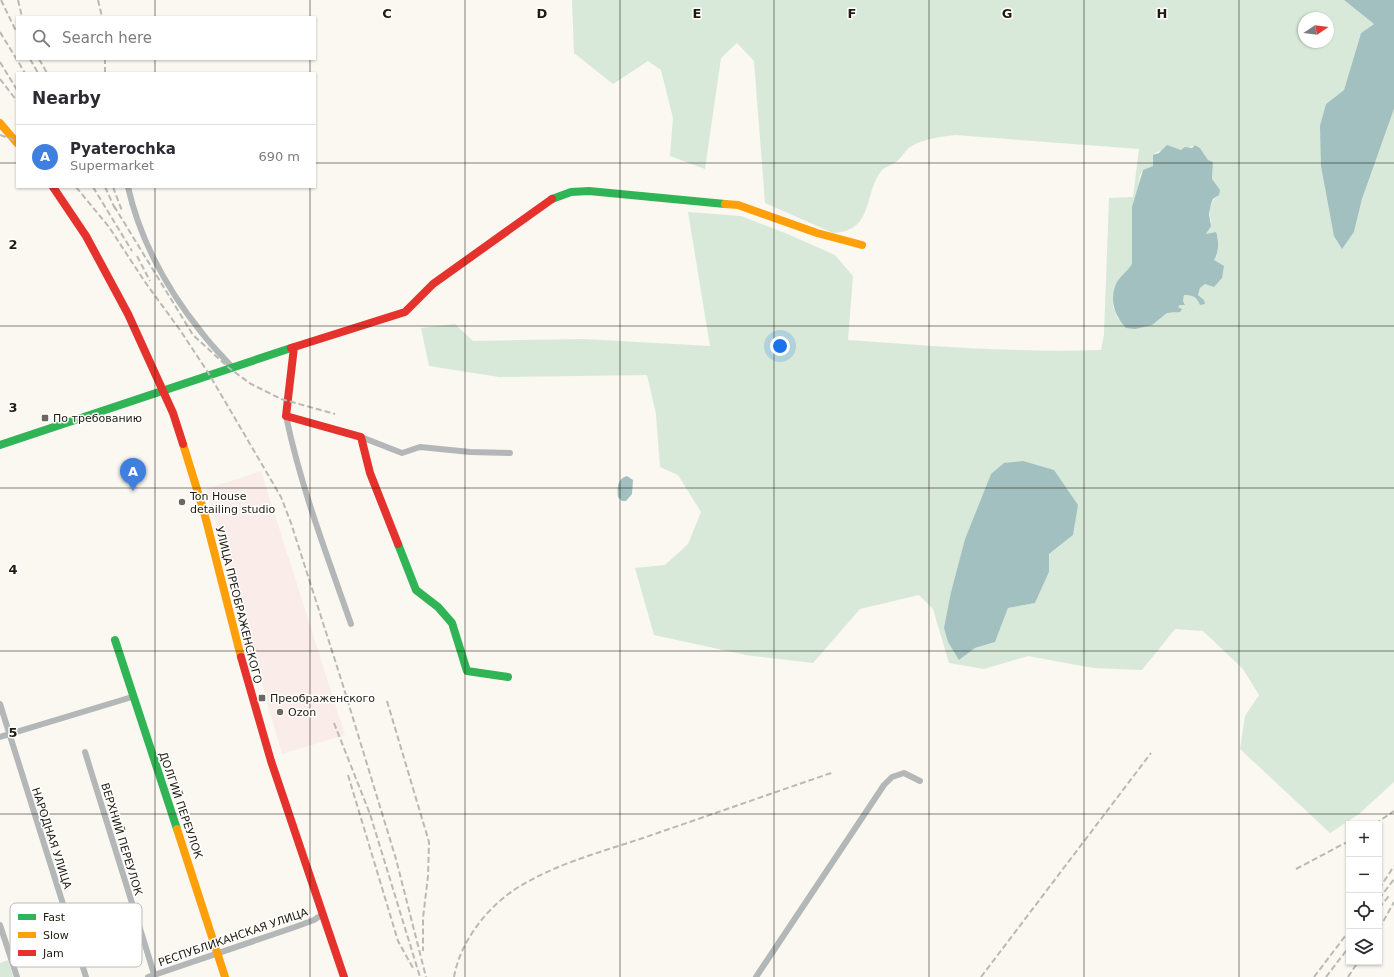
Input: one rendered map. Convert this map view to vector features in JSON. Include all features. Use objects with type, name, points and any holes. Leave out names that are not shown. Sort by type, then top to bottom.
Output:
[{"type":"street","points":[[0,122],[16,142]]},
{"type":"street","name":"УЛИЦА ПРЕОБРАЖЕНСКОГО","points":[[54,188],[86,236],[128,314],[173,413],[204,512],[250,692],[271,761],[344,977]]},
{"type":"street","points":[[128,188],[145,240],[168,283],[202,334],[232,367]]},
{"type":"street","points":[[0,444],[232,367],[405,312],[433,284],[553,198],[571,192],[632,194],[738,204],[817,233],[862,246]]},
{"type":"street","points":[[294,347],[286,416],[294,456],[306,496],[351,624]]},
{"type":"street","points":[[286,416],[361,437],[402,453],[420,447],[470,452],[510,453]]},
{"type":"street","points":[[361,437],[370,473],[416,590],[438,607],[452,623],[468,671],[508,677]]},
{"type":"street","name":"ДОЛГИЙ ПЕРЕУЛОК","points":[[114,640],[226,977]]},
{"type":"street","points":[[0,737],[132,697]]},
{"type":"street","name":"НАРОДНАЯ УЛИЦА","points":[[0,704],[63,903]]},
{"type":"street","name":"ВЕРХНИЙ ПЕРЕУЛОК","points":[[85,752],[130,903]]},
{"type":"street","points":[[756,977],[884,785],[892,777],[904,773],[920,781]]},
{"type":"street","name":"РЕСПУБЛИКАНСКАЯ УЛИЦА","points":[[152,976],[218,952],[295,927],[323,914]]},
{"type":"street","points":[[0,925],[10,956]]},
{"type":"street","name":"ВЕРХНИЙ ПЕРЕУЛОК","points":[[142,943],[152,976]]},
{"type":"street","points":[[14,967],[17,977]]},
{"type":"street","name":"НАРОДНАЯ УЛИЦА","points":[[83,967],[86,977]]},
{"type":"shaded area","points":[[261,471],[345,735],[282,754],[206,489]]},
{"type":"green space","points":[[572,0],[1344,0],[1374,24],[1361,33],[1344,90],[1326,104],[1342,248],[1354,232],[1362,199],[1394,109],[1394,782],[1359,814],[1346,821],[1346,823],[1330,833],[1240,749],[1245,716],[1259,695],[1243,669],[1203,631],[1175,629],[1142,670],[1093,668],[1028,656],[984,669],[949,663],[933,609],[919,595],[860,609],[813,663],[746,655],[654,635],[635,568],[665,565],[688,544],[701,512],[678,475],[660,467],[656,414],[647,375],[499,377],[429,366],[421,328],[455,324],[473,341],[584,339],[710,346],[688,212],[741,216],[835,255],[853,276],[848,340],[1006,350],[1101,350],[1104,334],[1109,198],[1133,197],[1139,149],[955,135],[926,140],[910,147],[900,158],[882,170],[876,179],[862,218],[856,226],[846,231],[833,233],[765,203],[754,61],[737,43],[721,58],[705,169],[670,156],[673,118],[661,70],[648,61],[613,84],[574,53]],"holes":[[[1196,145],[1200,148],[1208,160],[1213,162],[1212,179],[1219,195],[1210,206],[1211,221],[1206,235],[1218,237],[1217,256],[1214,260],[1218,265],[1210,284],[1205,284],[1200,288],[1198,295],[1204,300],[1191,295],[1184,295],[1183,301],[1185,305],[1180,305],[1178,307],[1182,309],[1174,313],[1167,313],[1152,325],[1118,319],[1113,306],[1113,295],[1132,264],[1132,224],[1140,175],[1143,170],[1153,166],[1155,153],[1172,147],[1181,150]],[[991,474],[1073,535],[1049,554],[1049,572],[1035,603],[1008,608],[995,642],[975,648],[959,660],[951,592],[965,539]]]},
{"type":"green space","points":[[8,960],[13,977],[0,977],[0,963]]},
{"type":"water","points":[[1344,0],[1394,0],[1394,109],[1362,199],[1354,232],[1342,249],[1334,236],[1321,166],[1320,126],[1326,104],[1344,90],[1361,33],[1374,24]]},
{"type":"water","points":[[1167,145],[1181,150],[1185,147],[1192,148],[1195,145],[1200,148],[1208,160],[1213,162],[1212,179],[1220,190],[1219,195],[1213,199],[1211,204],[1209,214],[1211,226],[1206,234],[1216,232],[1218,246],[1217,254],[1214,260],[1224,266],[1222,278],[1214,287],[1205,284],[1200,288],[1198,295],[1204,300],[1205,304],[1200,305],[1198,300],[1194,297],[1184,295],[1183,301],[1185,305],[1180,305],[1178,307],[1182,309],[1180,312],[1167,313],[1152,325],[1135,329],[1126,328],[1116,313],[1113,296],[1117,281],[1132,264],[1132,207],[1143,170],[1153,166],[1153,155],[1159,153]]},
{"type":"water","points":[[1023,461],[1054,470],[1078,505],[1073,535],[1049,554],[1049,572],[1035,603],[1008,608],[995,642],[975,648],[959,660],[948,642],[944,628],[951,592],[965,539],[991,474],[1004,463]]},
{"type":"water","points":[[627,476],[633,480],[632,494],[626,501],[622,501],[618,497],[619,482]]},
{"type":"railway","points":[[1,0],[16,31]]},
{"type":"railway","points":[[18,0],[22,16]]},
{"type":"railway","points":[[98,0],[102,16]]},
{"type":"railway","points":[[0,32],[16,58]]},
{"type":"railway","points":[[17,60],[24,72]]},
{"type":"railway","points":[[31,60],[37,72]]},
{"type":"railway","points":[[40,60],[46,72]]},
{"type":"railway","points":[[105,60],[105,72]]},
{"type":"railway","points":[[0,62],[16,88]]},
{"type":"railway","points":[[0,79],[16,100]]},
{"type":"railway","points":[[0,135],[16,141]]},
{"type":"railway","points":[[77,188],[109,227],[145,282],[180,330],[209,374],[281,497],[291,523],[341,679],[396,859],[426,977]]},
{"type":"railway","points":[[94,188],[132,251]]},
{"type":"railway","points":[[105,188],[116,211]]},
{"type":"railway","points":[[113,188],[122,211]]},
{"type":"railway","points":[[114,206],[193,335],[229,368],[251,384],[281,399],[335,414]]},
{"type":"railway","points":[[137,256],[150,281]]},
{"type":"railway","points":[[387,701],[429,842],[428,876],[423,918],[423,951]]},
{"type":"railway","points":[[334,723],[370,814],[420,977]]},
{"type":"railway","points":[[981,977],[1151,753]]},
{"type":"railway","points":[[454,977],[462,951],[476,926],[495,905],[517,888],[547,872],[578,859],[834,772]]},
{"type":"railway","points":[[348,775],[398,941],[413,968]]},
{"type":"railway","points":[[1379,821],[1394,811]]},
{"type":"railway","points":[[1296,869],[1346,843]]},
{"type":"railway","points":[[1382,884],[1394,866]]},
{"type":"railway","points":[[1382,895],[1394,879]]},
{"type":"railway","points":[[1382,904],[1389,896]]},
{"type":"railway","points":[[1382,924],[1394,902]]},
{"type":"railway","points":[[1314,977],[1346,935]]},
{"type":"railway","points":[[1326,977],[1346,951]]},
{"type":"railway","points":[[1348,977],[1356,965]]},
{"type":"traffic: fast","points":[[552,199],[571,192],[589,191],[725,204]]},
{"type":"traffic: fast","points":[[0,445],[291,348]]},
{"type":"traffic: fast","points":[[398,544],[416,590],[438,607],[452,623],[467,671],[508,677]]},
{"type":"traffic: fast","points":[[115,640],[177,829]]},
{"type":"traffic: slow","points":[[0,123],[16,142]]},
{"type":"traffic: slow","points":[[725,204],[738,205],[817,233],[862,245]]},
{"type":"traffic: slow","points":[[183,444],[204,512],[241,657]]},
{"type":"traffic: slow","points":[[177,829],[225,977]]},
{"type":"traffic: jam","points":[[54,188],[86,236],[128,314],[173,413],[183,444]]},
{"type":"traffic: jam","points":[[291,348],[405,312],[433,284],[552,199]]},
{"type":"traffic: jam","points":[[294,347],[286,416],[361,437],[370,473],[398,544]]},
{"type":"traffic: jam","points":[[241,657],[271,761],[344,977]]},
{"type":"place","name":"По требованию","points":[[45,418]]},
{"type":"place","name":"Pyaterochka","points":[[133,491]]},
{"type":"place","name":"Ton House detailing studio","points":[[182,502]]},
{"type":"place","name":"Преображенского","points":[[262,698]]},
{"type":"place","name":"Ozon","points":[[280,712]]}]
